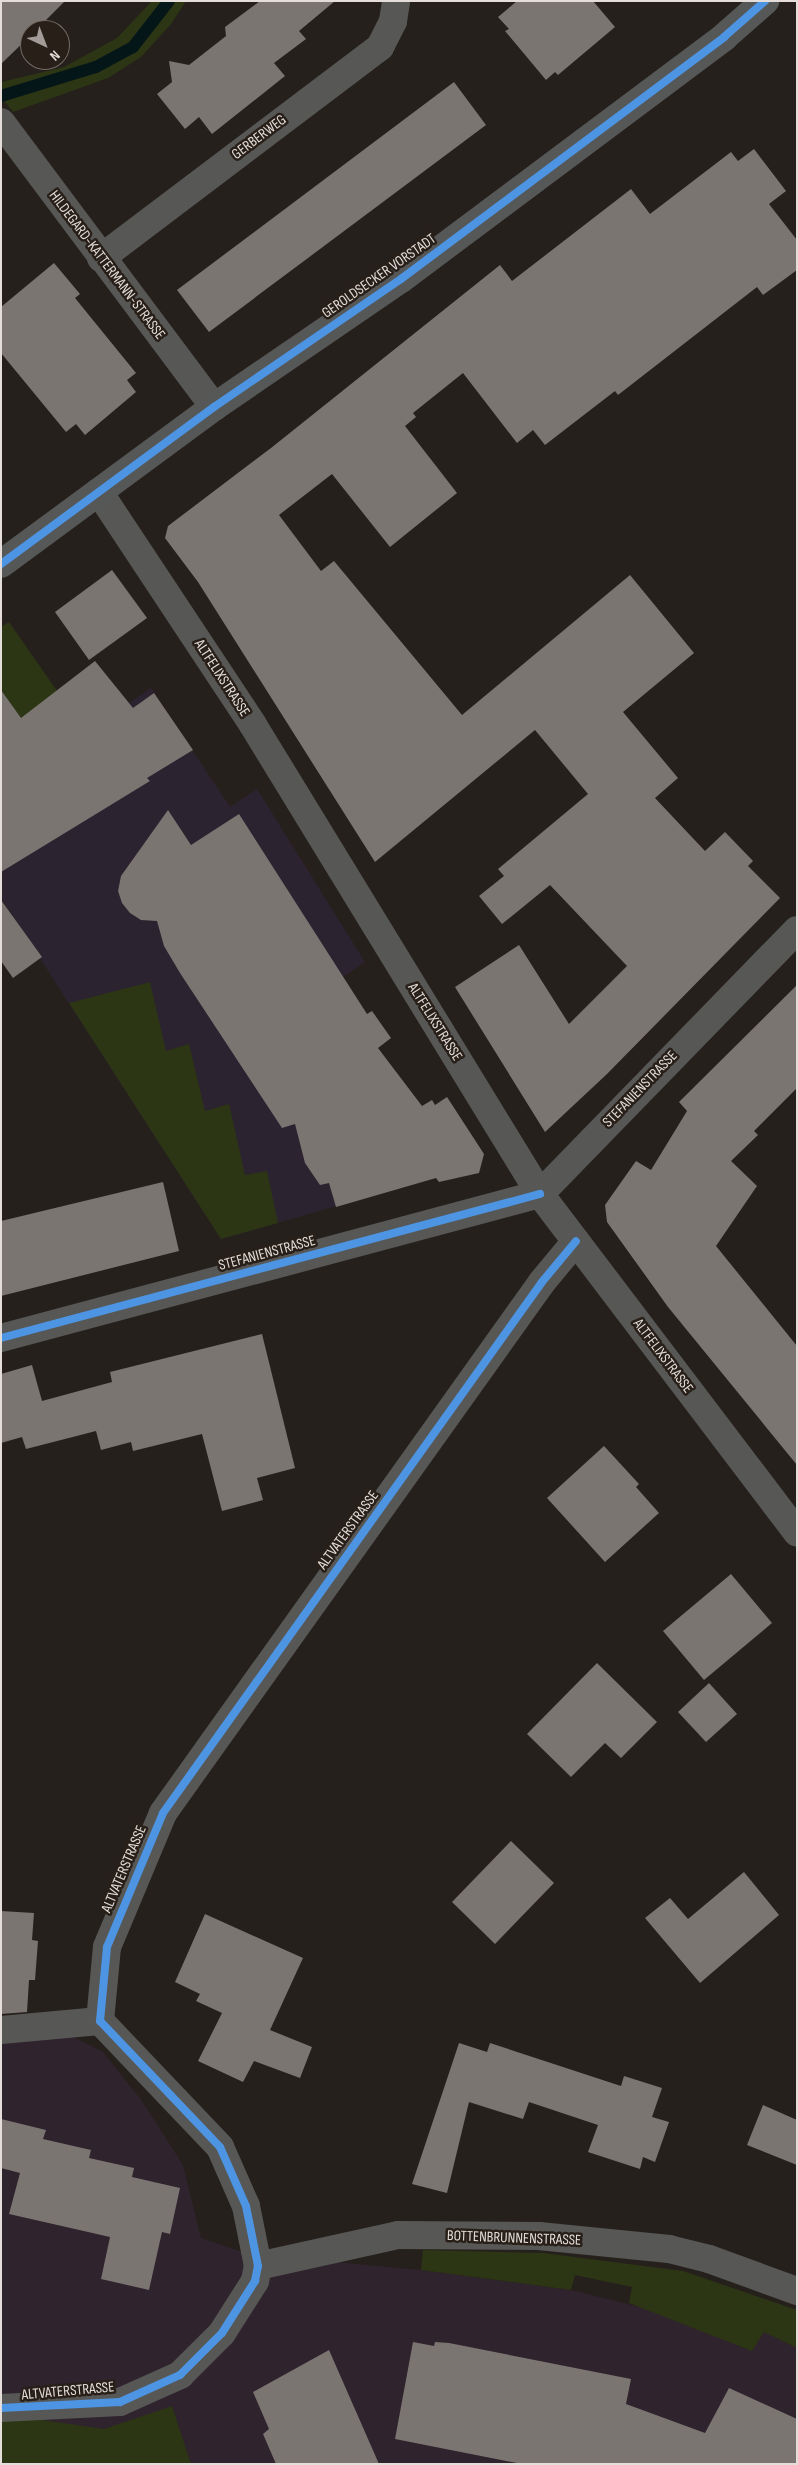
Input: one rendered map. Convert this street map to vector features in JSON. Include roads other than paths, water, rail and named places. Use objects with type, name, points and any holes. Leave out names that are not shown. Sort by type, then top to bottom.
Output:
[{"type":"main road","name":"GEROLDSECKER VORSTADT","points":[[1,564],[214,407],[402,279],[724,37],[765,1]]},
{"type":"street","name":"GERBERWEG","points":[[101,258],[380,47],[394,21],[396,1]]},
{"type":"street","name":"HILDEGARD-KATTERMANN-STRASSE","points":[[4,125],[101,258],[214,407]]},
{"type":"street","name":"ALTFELIXSTRASSE","points":[[99,492],[253,725],[540,1194],[797,1533]]},
{"type":"street","name":"STEFANIENSTRASSE","points":[[1,1338],[540,1194],[797,930]]},
{"type":"street","name":"ALTVATERSTRASSE","points":[[100,2021],[107,1947],[163,1814],[542,1282],[576,1240]]},
{"type":"street","points":[[1,2030],[100,2021],[220,2147],[246,2206],[258,2266]]},
{"type":"street","name":"BOTTENBRUNNENSTRASSE","points":[[258,2266],[398,2234],[538,2236],[669,2249],[709,2259],[797,2291]]},
{"type":"street","name":"ALTVATERSTRASSE","points":[[1,2408],[120,2402],[180,2375],[222,2333],[255,2281],[258,2266]]},
{"type":"waterway","points":[[1,96],[96,67],[133,47],[169,1]]}]
